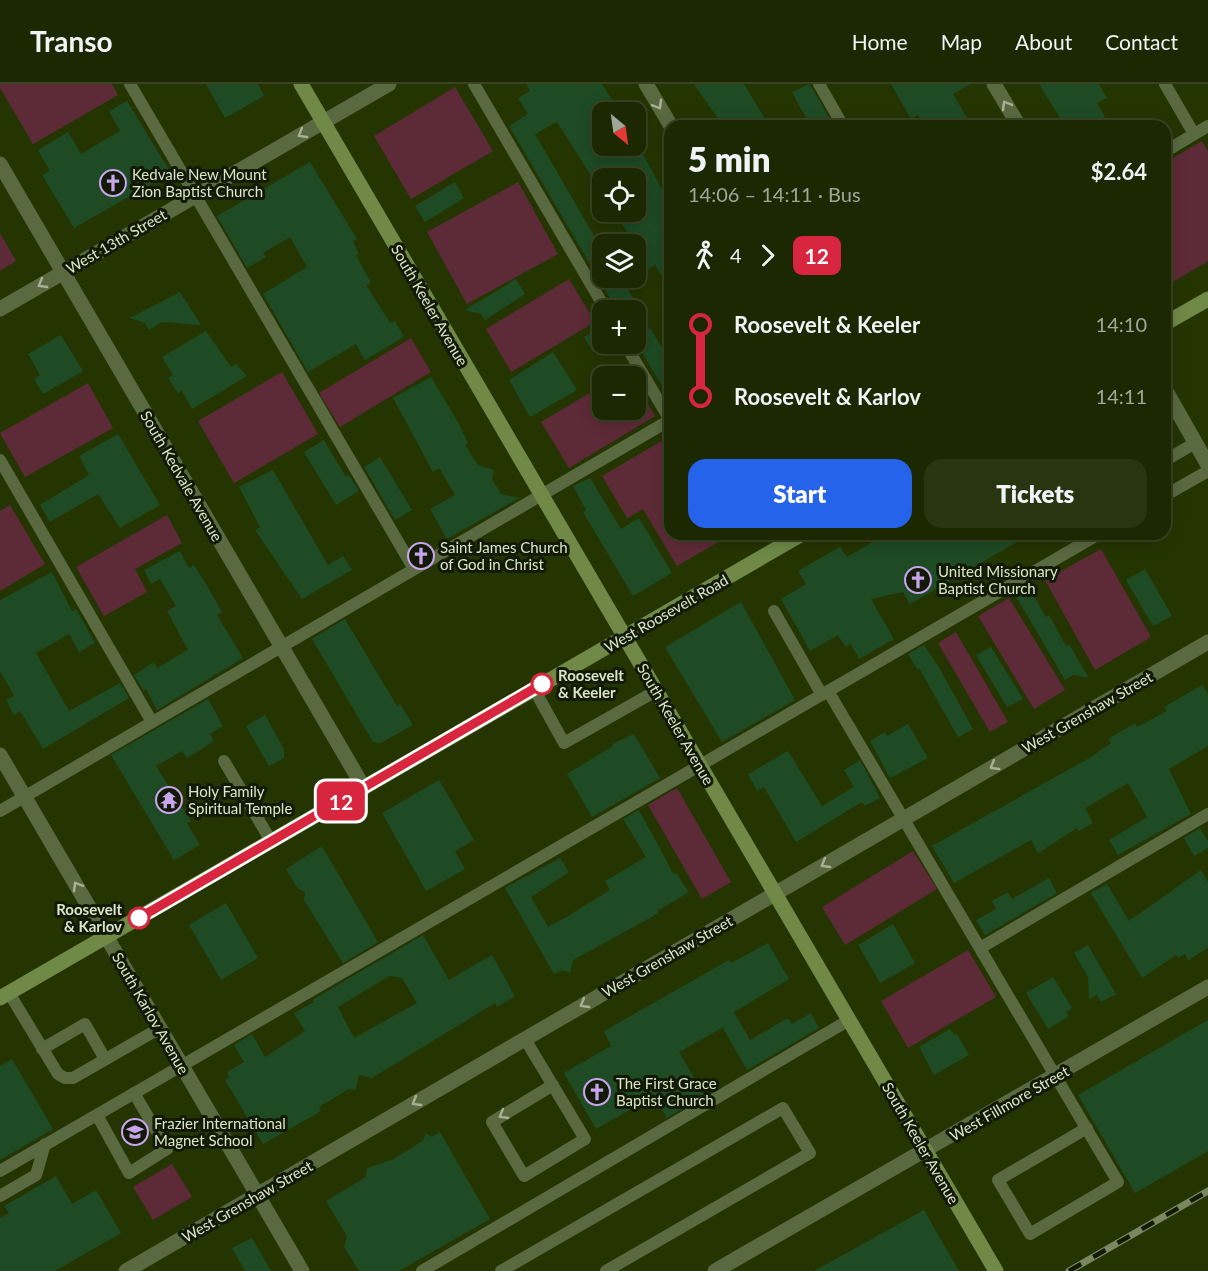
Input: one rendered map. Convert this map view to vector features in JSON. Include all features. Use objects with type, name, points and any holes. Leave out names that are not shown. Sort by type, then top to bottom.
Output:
[{"type":"street","name":"South Keeler Avenue","points":[[301,84],[996,1271]]},
{"type":"street","name":"West 13th Street","points":[[0,309],[389,84]]},
{"type":"street","points":[[646,84],[667,120]]},
{"type":"street","points":[[994,84],[1015,120]]},
{"type":"street","name":"South Kedvale Avenue","points":[[0,164],[364,788]]},
{"type":"street","points":[[1171,320],[1208,298]]},
{"type":"street","points":[[1171,403],[1208,465]]},
{"type":"street","name":"West Roosevelt Road","points":[[5,996],[792,540]]},
{"type":"street","name":"West Grenshaw Street","points":[[126,1271],[1208,642]]},
{"type":"street","name":"South Karlov Avenue","points":[[0,755],[302,1271]]},
{"type":"street","name":"West Fillmore Street","points":[[715,1271],[1208,987]]},
{"type":"lane","points":[[130,84],[414,569]]},
{"type":"lane","points":[[474,84],[600,300]]},
{"type":"lane","points":[[819,84],[840,120]]},
{"type":"lane","points":[[1165,84],[1194,134]]},
{"type":"lane","points":[[1171,148],[1208,126]]},
{"type":"lane","points":[[631,354],[664,410]]},
{"type":"lane","points":[[0,811],[664,424]]},
{"type":"lane","points":[[1171,457],[1196,443]]},
{"type":"lane","points":[[0,460],[152,722]]},
{"type":"lane","points":[[1171,492],[1208,471]]},
{"type":"lane","points":[[0,1171],[1089,540]]},
{"type":"lane","points":[[774,611],[904,819],[1056,1075],[1087,1128],[1118,1182],[1030,1234],[998,1180],[1087,1128]]},
{"type":"lane","points":[[534,689],[564,743],[656,691]]},
{"type":"lane","points":[[224,761],[271,841]]},
{"type":"lane","points":[[980,948],[1208,814]]},
{"type":"lane","points":[[5,996],[58,1074],[65,1078],[73,1078],[160,1028]]},
{"type":"lane","points":[[422,1271],[849,1020]]},
{"type":"lane","points":[[42,1049],[85,1024],[105,1059]]},
{"type":"lane","points":[[525,1039],[553,1085],[585,1139],[524,1176],[492,1122],[553,1085]]},
{"type":"lane","points":[[97,1115],[129,1173],[167,1149],[134,1093]]},
{"type":"lane","points":[[501,1271],[783,1108],[810,1154],[606,1271]]},
{"type":"lane","points":[[0,1196],[36,1175],[45,1144]]},
{"type":"shaded area","points":[[0,84],[112,84],[118,95],[33,144],[0,88]]},
{"type":"shaded area","points":[[455,87],[493,151],[411,199],[374,136]]},
{"type":"shaded area","points":[[1202,141],[1208,151],[1208,261],[1171,283],[1171,159]]},
{"type":"shaded area","points":[[518,182],[558,254],[467,304],[427,232]]},
{"type":"shaded area","points":[[0,233],[16,261],[0,271]]},
{"type":"shaded area","points":[[569,279],[592,317],[592,324],[511,372],[486,329]]},
{"type":"shaded area","points":[[411,338],[431,372],[340,427],[319,393]]},
{"type":"shaded area","points":[[282,372],[318,434],[234,483],[198,421]]},
{"type":"shaded area","points":[[88,383],[113,428],[25,477],[0,433]]},
{"type":"shaded area","points":[[592,392],[592,420],[646,420],[646,401],[655,416],[569,468],[541,422]]},
{"type":"shaded area","points":[[664,440],[664,540],[722,540],[677,566],[643,509],[627,518],[602,476]]},
{"type":"shaded area","points":[[10,505],[45,564],[0,591],[0,511]]},
{"type":"shaded area","points":[[167,515],[182,543],[135,569],[147,592],[104,616],[76,567]]},
{"type":"shaded area","points":[[1101,549],[1151,637],[1095,670],[1045,580]]},
{"type":"shaded area","points":[[1009,598],[1065,690],[1034,709],[978,616]]},
{"type":"shaded area","points":[[956,632],[1008,722],[990,732],[938,643]]},
{"type":"shaded area","points":[[677,788],[731,882],[702,899],[648,805]]},
{"type":"shaded area","points":[[913,851],[937,889],[845,945],[822,907]]},
{"type":"shaded area","points":[[968,950],[996,997],[908,1048],[881,1001]]},
{"type":"shaded area","points":[[172,1164],[192,1197],[153,1220],[133,1187]]},
{"type":"building","points":[[206,84],[258,84],[264,96],[225,118]]},
{"type":"building","points":[[526,84],[602,84],[614,102],[592,102],[592,156],[644,156],[664,193],[664,279],[655,265],[646,271],[646,234],[628,234],[621,222],[646,222],[646,168],[592,168],[592,177],[557,122],[535,134],[593,234],[592,267],[509,126],[528,114],[518,98],[530,91]]},
{"type":"building","points":[[694,84],[744,84],[765,120],[719,120]]},
{"type":"building","points":[[809,84],[831,120],[808,120],[792,92]]},
{"type":"building","points":[[891,84],[971,84],[953,94],[968,120],[921,120],[918,115],[911,119]]},
{"type":"building","points":[[1039,84],[1099,84],[1107,98],[1097,103],[1107,120],[1061,120]]},
{"type":"building","points":[[127,101],[171,173],[74,228],[42,175],[50,171],[38,150],[68,132],[81,154],[120,131],[109,111]]},
{"type":"building","points":[[310,162],[357,239],[353,241],[359,254],[356,255],[371,283],[366,285],[390,323],[395,321],[404,337],[365,360],[356,344],[308,372],[263,294],[307,267],[290,237],[263,253],[266,257],[247,268],[217,216]]},
{"type":"building","points":[[455,182],[464,198],[425,222],[415,206]]},
{"type":"building","points":[[516,279],[525,294],[485,320],[481,314],[465,310]]},
{"type":"building","points":[[604,288],[627,288],[635,300],[611,300]]},
{"type":"building","points":[[180,292],[201,325],[162,322],[149,330],[145,323],[130,318]]},
{"type":"building","points":[[650,328],[664,351],[664,389],[643,354],[646,354],[646,331]]},
{"type":"building","points":[[206,331],[231,367],[236,364],[247,376],[192,409],[182,391],[178,393],[168,378],[173,375],[162,357]]},
{"type":"building","points":[[592,332],[592,350],[584,337]]},
{"type":"building","points":[[61,335],[83,371],[43,394],[34,379],[40,375],[28,354]]},
{"type":"building","points":[[553,352],[577,390],[530,417],[509,380]]},
{"type":"building","points":[[431,377],[459,424],[468,443],[465,445],[478,465],[494,470],[492,479],[501,494],[519,498],[447,539],[430,509],[455,495],[439,468],[433,472],[393,398]]},
{"type":"building","points":[[118,434],[160,505],[120,528],[98,494],[50,522],[40,505],[89,475],[79,456]]},
{"type":"building","points":[[324,440],[346,477],[349,475],[359,491],[336,505],[304,452]]},
{"type":"building","points":[[380,457],[412,510],[395,520],[364,467]]},
{"type":"building","points":[[273,470],[328,565],[343,556],[352,570],[302,599],[255,530],[260,527],[239,487]]},
{"type":"building","points":[[590,478],[621,529],[639,518],[672,573],[633,596],[583,512],[586,510],[573,486]]},
{"type":"building","points":[[872,540],[1021,540],[910,604],[903,592],[871,599],[894,639],[859,659],[851,644],[845,647],[838,635],[810,651],[781,599],[806,584],[798,571],[840,547],[847,557],[873,542]]},
{"type":"building","points":[[180,551],[189,568],[194,565],[206,584],[222,612],[217,615],[243,658],[157,710],[146,689],[143,690],[134,675],[154,662],[157,668],[188,650],[167,611],[176,606],[160,579],[151,584],[144,570]]},
{"type":"building","points":[[1145,569],[1172,616],[1153,626],[1126,580]]},
{"type":"building","points":[[52,572],[72,611],[76,609],[95,643],[79,652],[69,634],[36,653],[69,711],[120,683],[129,698],[43,749],[20,711],[14,715],[6,700],[14,696],[0,671],[0,600]]},
{"type":"building","points":[[1028,585],[1046,617],[1049,615],[1066,646],[1069,644],[1089,678],[1073,675],[1065,680],[1014,593]]},
{"type":"building","points":[[741,602],[795,700],[722,742],[665,647]]},
{"type":"building","points":[[345,619],[397,706],[400,704],[413,725],[381,743],[373,742],[312,639]]},
{"type":"building","points":[[924,645],[973,729],[958,737],[919,668],[917,669],[908,654]]},
{"type":"building","points":[[991,647],[1023,699],[1007,707],[976,655]]},
{"type":"building","points":[[1202,685],[1208,693],[1208,746],[1169,769],[1191,814],[1118,855],[1109,840],[1147,817],[1128,783],[1085,808],[1093,823],[1079,831],[1077,828],[1038,853],[1031,840],[954,883],[932,846],[1093,756],[1111,743],[1108,739],[1135,723],[1137,727],[1167,711],[1164,707]]},
{"type":"building","points":[[208,699],[223,726],[210,734],[214,741],[187,758],[182,751],[156,766],[191,821],[187,823],[200,845],[174,860],[111,755]]},
{"type":"building","points":[[265,715],[284,749],[284,758],[269,766],[246,726]]},
{"type":"building","points":[[908,724],[928,758],[890,778],[870,741],[885,732],[887,736]]},
{"type":"building","points":[[634,734],[660,778],[592,817],[567,774],[613,746],[612,744]]},
{"type":"building","points":[[788,751],[822,806],[854,787],[844,770],[860,760],[880,798],[865,806],[862,802],[796,842],[764,787],[757,791],[748,774]]},
{"type":"building","points":[[439,780],[474,840],[455,851],[465,869],[426,891],[382,813]]},
{"type":"building","points":[[639,810],[673,873],[677,874],[689,892],[657,911],[659,913],[573,960],[570,973],[562,970],[554,974],[505,888],[560,858],[569,872],[531,897],[548,927],[568,916],[610,890],[605,881],[646,857],[623,819]]},
{"type":"building","points":[[1200,828],[1208,841],[1208,848],[1194,856],[1184,838]]},
{"type":"building","points":[[322,846],[378,942],[343,963],[304,900],[305,892],[298,889],[286,869]]},
{"type":"building","points":[[1201,870],[1208,882],[1208,948],[1188,960],[1185,954],[1178,958],[1176,955],[1142,978],[1091,893],[1107,884],[1129,921]]},
{"type":"building","points":[[1049,878],[1057,893],[985,935],[976,920],[996,909],[992,901],[1008,892],[1012,899]]},
{"type":"building","points":[[226,903],[258,958],[221,980],[189,925]]},
{"type":"building","points":[[893,924],[915,963],[880,983],[858,945]]},
{"type":"building","points":[[423,935],[449,980],[492,955],[515,996],[497,1007],[495,1003],[372,1078],[359,1075],[355,1090],[349,1089],[319,1107],[321,1110],[318,1113],[263,1144],[225,1080],[230,1077],[227,1072],[244,1062],[234,1045],[252,1034],[265,1057],[305,1031],[294,1013],[314,1002],[312,1000]],"holes":[[[389,976],[402,978],[417,1003],[354,1038],[338,1007]]]},
{"type":"building","points":[[768,943],[789,979],[734,1012],[750,1040],[788,1018],[792,1024],[811,1013],[819,1028],[747,1070],[723,1028],[720,1029],[679,1052],[704,1095],[667,1118],[654,1096],[596,1129],[564,1073],[611,1046],[604,1031],[729,960],[731,963]]},
{"type":"building","points":[[1088,945],[1116,994],[1101,1002],[1097,995],[1089,999],[1088,977],[1074,953]]},
{"type":"building","points":[[1053,977],[1072,1008],[1066,1012],[1069,1016],[1048,1029],[1026,993]]},
{"type":"building","points":[[1208,1020],[1208,1151],[1135,1193],[1078,1095]]},
{"type":"building","points":[[950,1029],[954,1035],[957,1034],[969,1055],[934,1075],[919,1047]]},
{"type":"building","points":[[12,1059],[53,1129],[0,1160],[0,1066]]},
{"type":"building","points":[[440,1132],[490,1219],[399,1271],[359,1271],[344,1247],[347,1236],[326,1201],[366,1177],[367,1168],[394,1159],[424,1140],[425,1133],[432,1137]]},
{"type":"building","points":[[56,1176],[72,1204],[96,1190],[121,1233],[55,1271],[0,1271],[0,1218],[9,1213],[4,1206]]},
{"type":"building","points":[[924,1210],[959,1271],[814,1271]]},
{"type":"building","points":[[252,1238],[271,1271],[245,1271],[232,1248]]},
{"type":"railway","points":[[1069,1271],[1208,1191]]},
{"type":"bus line","name":"12","points":[[139,918],[542,684]]},
{"type":"place","name":"Kedvale New Mount Zion Baptist Church","points":[[113,183]]},
{"type":"place","name":"Saint James Church of God in Christ","points":[[421,556]]},
{"type":"place","name":"United Missionary Baptist Church","points":[[918,580]]},
{"type":"place","name":"Roosevelt & Keeler","points":[[542,684]]},
{"type":"place","name":"Holy Family Spiritual Temple","points":[[169,800]]},
{"type":"place","name":"Roosevelt & Karlov","points":[[139,918]]},
{"type":"place","name":"The First Grace Baptist Church","points":[[597,1092]]},
{"type":"place","name":"Frazier International Magnet School","points":[[135,1132]]}]
